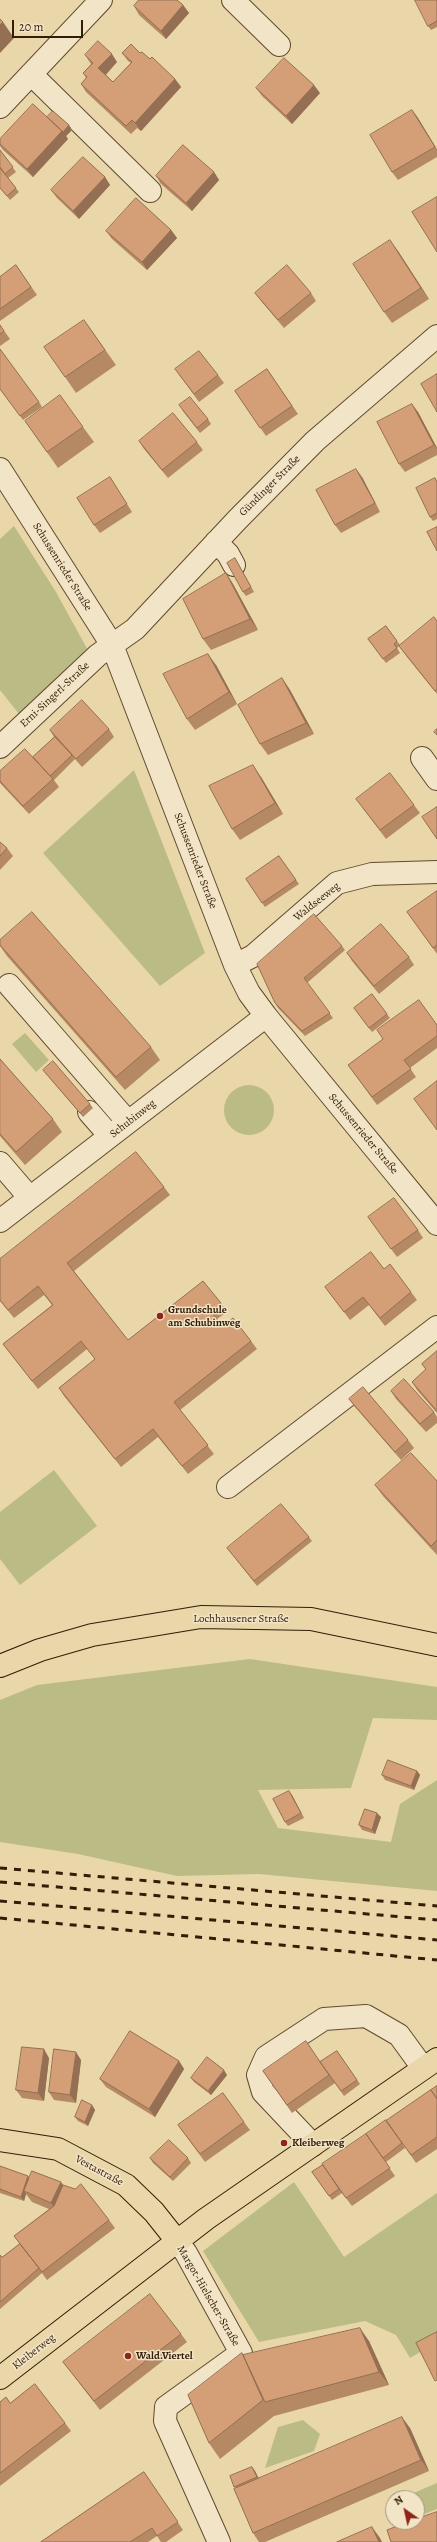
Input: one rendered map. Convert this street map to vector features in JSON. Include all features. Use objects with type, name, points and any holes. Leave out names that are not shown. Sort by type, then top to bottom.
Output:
[{"type":"main road","name":"Lochhausener Straße","points":[[0,1666],[40,1650],[92,1635],[200,1617],[311,1619],[437,1645]]},
{"type":"main road","name":"Kleiberweg","points":[[0,2378],[177,2241],[313,2144],[430,2064]]},
{"type":"main road","name":"Vestastraße","points":[[0,2140],[58,2149],[126,2185],[154,2212],[177,2241]]},
{"type":"street","points":[[0,107],[102,0]]},
{"type":"street","points":[[233,0],[279,45]]},
{"type":"street","points":[[31,74],[150,191]]},
{"type":"street","name":"Gündinger Straße","points":[[112,645],[135,629],[216,542],[315,441],[437,336]]},
{"type":"street","name":"Schussenrieder Straße","points":[[0,469],[112,645],[235,965],[249,993],[266,1016],[437,1224]]},
{"type":"street","points":[[216,542],[234,565]]},
{"type":"street","name":"Erni-Singerl-Straße","points":[[0,747],[112,645]]},
{"type":"street","points":[[422,758],[437,779]]},
{"type":"street","name":"Waldseeweg","points":[[235,965],[253,956],[337,883],[372,874],[437,872]]},
{"type":"street","points":[[9,985],[128,1122]]},
{"type":"street","name":"Schubinweg","points":[[0,1221],[266,1016]]},
{"type":"street","points":[[89,1112],[110,1136]]},
{"type":"street","points":[[0,1163],[30,1198]]},
{"type":"street","points":[[228,1487],[437,1328]]},
{"type":"street","points":[[313,2144],[263,2092],[258,2074],[266,2057],[324,2019],[366,2016],[399,2035],[430,2064]]},
{"type":"street","name":"Margot-Hielscher-Straße","points":[[177,2241],[186,2253],[240,2353],[166,2407],[165,2421],[219,2542]]},
{"type":"street","points":[[208,2376],[217,2396]]},
{"type":"green space","points":[[14,526],[56,592],[90,654],[19,714],[0,690],[0,539]]},
{"type":"green space","points":[[134,770],[205,953],[160,986],[43,853]]},
{"type":"green space","points":[[25,1033],[49,1060],[36,1072],[12,1044]]},
{"type":"green space","points":[[244,1085],[254,1085],[267,1092],[274,1105],[274,1115],[267,1128],[254,1135],[244,1135],[235,1131],[228,1124],[224,1115],[224,1105],[228,1096],[235,1089]]},
{"type":"green space","points":[[54,1470],[97,1526],[20,1585],[0,1559],[0,1512]]},
{"type":"green space","points":[[250,1659],[437,1687],[437,1720],[373,1718],[351,1788],[258,1790],[278,1828],[391,1842],[400,1804],[437,1780],[437,1891],[259,1874],[177,1876],[78,1854],[0,1842],[0,1700],[37,1685]]},
{"type":"green space","points":[[294,2182],[344,2257],[437,2193],[437,2342],[410,2358],[396,2335],[365,2321],[259,2342],[203,2251]]},
{"type":"green space","points":[[303,2420],[320,2434],[314,2451],[265,2468],[278,2427]]},
{"type":"green space","points":[[437,2483],[437,2509],[425,2514],[425,2490],[421,2490]]},
{"type":"building","points":[[139,0],[177,0],[183,5],[161,31],[134,6]]},
{"type":"building","points":[[415,0],[437,0],[437,21],[428,26]]},
{"type":"building","points":[[98,41],[112,54],[98,68],[113,82],[132,62],[122,53],[131,44],[140,53],[142,52],[150,59],[152,57],[175,79],[135,123],[132,120],[126,126],[81,84],[87,77],[83,73],[93,63],[85,55]]},
{"type":"building","points":[[284,58],[314,85],[286,116],[256,88]]},
{"type":"building","points":[[33,104],[62,131],[27,169],[0,144],[0,139]]},
{"type":"building","points":[[412,110],[435,147],[392,172],[370,135]]},
{"type":"building","points":[[53,111],[69,125],[63,132],[47,117]]},
{"type":"building","points":[[183,145],[214,172],[186,203],[156,176]]},
{"type":"building","points":[[0,150],[13,167],[5,174],[0,167]]},
{"type":"building","points":[[83,157],[105,177],[73,211],[51,190]]},
{"type":"building","points":[[0,168],[16,188],[7,196],[0,188]]},
{"type":"building","points":[[437,197],[437,252],[412,212]]},
{"type":"building","points":[[136,198],[171,230],[142,262],[106,231]]},
{"type":"building","points":[[390,240],[421,288],[384,312],[353,264]]},
{"type":"building","points":[[16,265],[31,287],[0,309],[0,277]]},
{"type":"building","points":[[287,265],[311,293],[278,320],[255,293]]},
{"type":"building","points":[[84,320],[105,350],[65,377],[44,347]]},
{"type":"building","points":[[0,325],[4,331],[0,334]]},
{"type":"building","points":[[0,349],[39,402],[20,416],[0,389]]},
{"type":"building","points":[[199,351],[218,375],[194,394],[175,369]]},
{"type":"building","points":[[267,369],[292,406],[260,428],[235,391]]},
{"type":"building","points":[[437,374],[437,412],[421,384]]},
{"type":"building","points":[[60,395],[83,427],[47,452],[25,421]]},
{"type":"building","points":[[190,397],[208,419],[197,428],[179,405]]},
{"type":"building","points":[[412,404],[434,445],[399,464],[377,422]]},
{"type":"building","points":[[173,413],[197,442],[162,470],[139,441]]},
{"type":"building","points":[[356,469],[375,503],[335,525],[316,490]]},
{"type":"building","points":[[110,477],[127,504],[94,525],[77,498]]},
{"type":"building","points":[[435,478],[437,482],[437,513],[430,517],[416,488]]},
{"type":"building","points":[[437,527],[437,551],[427,532]]},
{"type":"building","points":[[235,558],[251,587],[243,592],[227,563]]},
{"type":"building","points":[[226,573],[250,619],[203,639],[183,599]]},
{"type":"building","points":[[434,617],[437,621],[437,689],[435,691],[399,646]]},
{"type":"building","points":[[386,626],[397,641],[394,644],[397,648],[383,659],[368,639]]},
{"type":"building","points":[[208,654],[229,692],[187,719],[163,674]]},
{"type":"building","points":[[282,678],[306,723],[260,744],[238,705]]},
{"type":"building","points":[[82,700],[109,729],[76,759],[50,730]]},
{"type":"building","points":[[55,737],[72,755],[50,776],[33,757]]},
{"type":"building","points":[[25,749],[53,779],[23,806],[0,781],[0,771]]},
{"type":"building","points":[[253,765],[275,803],[232,829],[209,786]]},
{"type":"building","points":[[390,773],[414,805],[380,830],[356,799]]},
{"type":"building","points":[[437,807],[437,839],[422,817]]},
{"type":"building","points":[[0,842],[7,848],[0,856]]},
{"type":"building","points":[[279,856],[296,880],[262,903],[246,879]]},
{"type":"building","points":[[437,891],[437,945],[433,948],[407,912]]},
{"type":"building","points":[[32,912],[151,1047],[116,1077],[0,945],[0,940]]},
{"type":"building","points":[[314,914],[342,946],[304,978],[330,1013],[302,1031],[275,1003],[257,964]]},
{"type":"building","points":[[381,924],[409,957],[374,986],[347,953]]},
{"type":"building","points":[[372,994],[387,1014],[369,1028],[354,1008]]},
{"type":"building","points":[[419,1000],[437,1025],[437,1036],[404,1060],[411,1069],[372,1097],[348,1065],[383,1039],[377,1030]]},
{"type":"building","points":[[0,1059],[53,1119],[16,1152],[0,1134]]},
{"type":"building","points":[[53,1061],[90,1104],[80,1113],[43,1070]]},
{"type":"building","points":[[437,1081],[437,1130],[414,1099]]},
{"type":"building","points":[[136,1152],[164,1187],[67,1263],[128,1340],[203,1281],[221,1303],[211,1312],[223,1326],[233,1318],[251,1341],[174,1402],[208,1445],[182,1466],[153,1429],[115,1459],[59,1388],[95,1359],[81,1341],[32,1381],[3,1344],[53,1305],[38,1286],[8,1310],[0,1300],[0,1259]]},
{"type":"building","points":[[394,1198],[418,1230],[391,1249],[368,1217]]},
{"type":"building","points":[[371,1252],[384,1269],[390,1264],[411,1292],[380,1318],[363,1297],[344,1312],[325,1287]]},
{"type":"building","points":[[437,1351],[437,1411],[412,1382],[426,1369],[422,1364]]},
{"type":"building","points":[[404,1379],[434,1412],[420,1424],[391,1391]]},
{"type":"building","points":[[363,1387],[408,1440],[395,1452],[349,1399]]},
{"type":"building","points":[[411,1453],[437,1481],[437,1540],[431,1546],[375,1485]]},
{"type":"building","points":[[281,1504],[309,1537],[254,1581],[227,1548]]},
{"type":"building","points":[[388,1760],[417,1771],[411,1786],[382,1775]]},
{"type":"building","points":[[289,1791],[301,1813],[285,1822],[273,1799]]},
{"type":"building","points":[[365,1809],[377,1813],[372,1830],[359,1825]]},
{"type":"building","points":[[130,2031],[179,2061],[149,2109],[100,2079]]},
{"type":"building","points":[[306,2041],[329,2075],[287,2105],[263,2071]]},
{"type":"building","points":[[22,2047],[44,2049],[38,2093],[16,2090]]},
{"type":"building","points":[[54,2049],[76,2052],[70,2095],[49,2092]]},
{"type":"building","points":[[337,2051],[357,2080],[341,2091],[320,2062]]},
{"type":"building","points":[[207,2057],[224,2070],[208,2091],[191,2078]]},
{"type":"building","points":[[437,2086],[437,2099],[431,2090]]},
{"type":"building","points":[[431,2090],[437,2099],[437,2137],[411,2155],[386,2121]]},
{"type":"building","points":[[223,2093],[244,2122],[200,2154],[178,2125]]},
{"type":"building","points":[[82,2100],[92,2105],[85,2122],[75,2117]]},
{"type":"building","points":[[386,2120],[402,2143],[383,2158],[366,2134]]},
{"type":"building","points":[[366,2134],[390,2168],[346,2198],[322,2164]]},
{"type":"building","points":[[169,2140],[188,2158],[170,2177],[150,2158]]},
{"type":"building","points":[[323,2165],[339,2189],[329,2196],[312,2172]]},
{"type":"building","points":[[0,2166],[28,2176],[21,2197],[0,2189]]},
{"type":"building","points":[[32,2171],[61,2182],[51,2203],[24,2191]]},
{"type":"building","points":[[81,2184],[109,2220],[42,2272],[14,2236],[54,2206],[63,2185],[75,2189]]},
{"type":"building","points":[[20,2244],[39,2268],[0,2302],[0,2255],[2,2257]]},
{"type":"building","name":"Wald.Viertel","points":[[150,2294],[181,2334],[94,2401],[63,2362]]},
{"type":"building","points":[[360,2328],[379,2372],[265,2402],[243,2355]]},
{"type":"building","points":[[437,2332],[437,2380],[435,2381],[416,2343]]},
{"type":"building","points":[[242,2353],[263,2400],[209,2443],[188,2395]]},
{"type":"building","points":[[35,2384],[65,2423],[0,2473],[0,2402],[6,2397],[10,2403]]},
{"type":"building","points":[[402,2417],[421,2460],[253,2533],[234,2489]]},
{"type":"building","points":[[252,2467],[257,2477],[234,2487],[230,2476]]},
{"type":"building","points":[[144,2472],[178,2522],[157,2536],[152,2528],[130,2542],[41,2542]]},
{"type":"building","points":[[437,2512],[437,2542],[391,2542],[387,2530],[425,2530],[425,2516]]},
{"type":"building","points":[[372,2527],[379,2542],[337,2542]]},
{"type":"railway","points":[[0,1868],[437,1906]]},
{"type":"railway","points":[[0,1882],[437,1920]]},
{"type":"railway","points":[[0,1901],[437,1940]]},
{"type":"railway","points":[[0,1918],[437,1960]]},
{"type":"place","name":"Grundschule am Schubinweg","points":[[160,1316]]},
{"type":"place","name":"Kleiberweg","points":[[284,2143]]},
{"type":"place","name":"Wald.Viertel","points":[[128,2356]]}]
